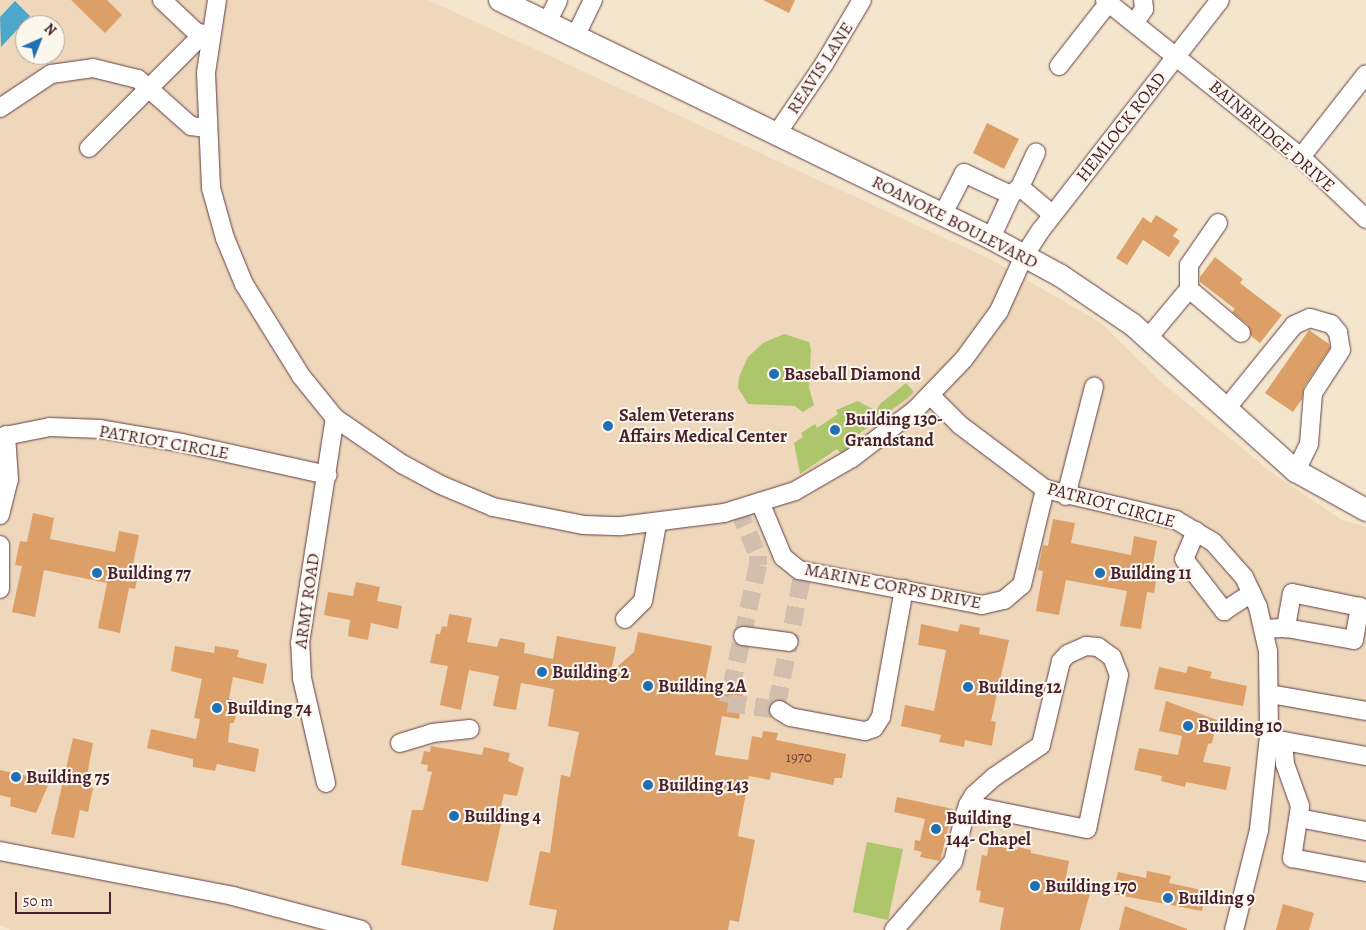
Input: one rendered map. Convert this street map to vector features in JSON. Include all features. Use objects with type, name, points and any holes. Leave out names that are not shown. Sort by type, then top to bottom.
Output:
[{"type":"main road","name":"ROANOKE BOULEVARD","points":[[500,0],[943,214],[1024,256],[1098,299],[1148,338],[1296,471],[1366,510]]},
{"type":"street","points":[[162,0],[196,32],[210,36]]},
{"type":"street","name":"HEMLOCK ROAD","points":[[217,0],[210,36],[206,128],[211,188],[225,238],[244,284],[271,332],[335,418],[402,464],[492,507],[584,525],[656,524],[724,513],[794,490],[852,458],[930,395],[964,359],[999,311],[1024,256],[1054,214],[1220,0]]},
{"type":"street","points":[[547,23],[558,0]]},
{"type":"street","points":[[575,37],[593,0]]},
{"type":"street","name":"REAVIS LANE","points":[[776,134],[824,64],[862,0]]},
{"type":"street","points":[[1135,22],[1144,9],[1143,0]]},
{"type":"street","points":[[1059,66],[1107,1]]},
{"type":"street","name":"BAINBRIDGE DRIVE","points":[[1107,1],[1177,55],[1301,157],[1366,219]]},
{"type":"street","points":[[88,148],[196,40],[210,36]]},
{"type":"street","points":[[0,108],[51,74],[76,68],[124,74],[149,88],[191,126],[206,128]]},
{"type":"street","points":[[1301,157],[1366,74]]},
{"type":"street","points":[[991,238],[1036,153]]},
{"type":"street","points":[[943,214],[964,173],[1016,191],[1054,214]]},
{"type":"street","points":[[1148,338],[1190,289],[1189,265],[1218,223]]},
{"type":"street","points":[[1190,289],[1241,333]]},
{"type":"street","points":[[1226,409],[1294,325],[1310,318],[1331,324],[1338,332],[1341,350],[1313,393],[1309,444],[1296,471]]},
{"type":"street","points":[[1066,496],[1094,387]]},
{"type":"street","name":"PATRIOT CIRCLE","points":[[930,395],[960,425],[1045,489],[1066,496],[1155,513],[1196,531],[1228,558],[1252,593],[1264,629],[1276,739],[1259,830],[1234,930]]},
{"type":"street","name":"ARMY ROAD","points":[[326,783],[302,678],[300,643],[328,475],[335,418]]},
{"type":"street","name":"PATRIOT CIRCLE","points":[[3,436],[50,427],[124,432],[328,475]]},
{"type":"street","points":[[0,515],[9,480],[3,436]]},
{"type":"street","name":"MARINE CORPS DRIVE","points":[[760,502],[783,557],[790,565],[803,572],[904,589],[982,605],[993,604],[1014,594],[1026,577],[1045,489]]},
{"type":"street","points":[[624,619],[643,601],[656,524]]},
{"type":"street","points":[[1196,531],[1184,559],[1224,611],[1252,593]]},
{"type":"street","points":[[0,545],[0,590]]},
{"type":"street","points":[[779,710],[790,717],[865,731],[874,728],[881,718],[904,589]]},
{"type":"street","points":[[1264,629],[1286,628]]},
{"type":"street","points":[[742,636],[789,642]]},
{"type":"street","points":[[894,930],[953,862],[968,805],[982,786],[1041,745],[1045,736],[1056,670],[1068,654],[1086,646],[1098,647],[1112,657],[1119,675],[1087,829],[968,805]]},
{"type":"street","points":[[1270,694],[1366,711]]},
{"type":"street","points":[[400,743],[432,733],[470,729]]},
{"type":"street","points":[[1276,739],[1366,756]]},
{"type":"street","points":[[1276,739],[1300,806],[1292,858],[1366,872]]},
{"type":"street","points":[[1299,818],[1366,831]]},
{"type":"street","points":[[0,851],[233,896],[324,924],[362,930]]},
{"type":"shaded area","name":"Salem Veterans Affairs Medical Center","points":[[0,0],[428,0],[990,259],[1100,322],[1160,381],[1271,472],[1342,520],[1366,527],[1366,930],[11,930],[0,925]]},
{"type":"green space","name":"Baseball Diamond","points":[[784,334],[809,342],[811,350],[809,388],[814,405],[803,412],[795,406],[748,404],[738,388],[739,377],[748,357],[763,343]]},
{"type":"green space","name":"Building 130- Grandstand","points":[[906,383],[914,392],[848,442],[851,447],[841,453],[837,449],[800,474],[794,443],[803,437],[801,433],[815,424],[817,428],[838,414],[836,410],[858,401],[876,411],[880,404]]},
{"type":"green space","points":[[867,842],[903,849],[888,920],[853,912]]},
{"type":"water","points":[[15,1],[29,15],[15,15],[15,32],[1,47],[0,17]]},
{"type":"building","points":[[71,0],[107,0],[122,15],[105,33]]},
{"type":"building","points":[[763,0],[795,0],[789,13]]},
{"type":"building","points":[[987,123],[1019,139],[1004,169],[973,153]]},
{"type":"building","points":[[1156,215],[1178,229],[1173,236],[1180,241],[1169,257],[1143,240],[1127,265],[1116,258],[1143,217],[1151,223]]},
{"type":"building","points":[[1215,257],[1243,279],[1240,283],[1282,315],[1260,343],[1251,336],[1248,325],[1232,312],[1235,309],[1200,282],[1200,277]]},
{"type":"building","points":[[1309,330],[1329,344],[1330,348],[1304,387],[1302,399],[1293,412],[1265,393]]},
{"type":"building","name":"Building 77","points":[[33,513],[54,518],[50,539],[115,552],[119,531],[139,535],[133,564],[140,566],[135,589],[129,588],[120,633],[98,628],[107,583],[44,570],[35,617],[12,612],[22,566],[15,565],[20,541],[27,542]]},
{"type":"building","name":"Building 11","points":[[1053,519],[1075,523],[1071,543],[1131,555],[1134,536],[1157,541],[1152,569],[1158,570],[1154,593],[1147,592],[1141,629],[1120,626],[1127,591],[1066,580],[1059,615],[1036,611],[1043,571],[1038,570],[1043,545],[1048,546]]},
{"type":"building","points":[[356,582],[380,587],[377,601],[402,606],[398,629],[371,623],[368,640],[348,636],[350,620],[324,615],[328,592],[353,596]]},
{"type":"building","name":"Building 143","points":[[449,614],[472,618],[467,642],[497,647],[500,638],[525,643],[524,653],[553,659],[557,636],[616,647],[611,672],[634,652],[638,632],[712,646],[704,687],[743,693],[739,719],[722,716],[715,755],[748,760],[752,736],[762,738],[763,731],[778,733],[776,740],[846,754],[842,778],[835,778],[833,785],[771,772],[770,780],[749,776],[738,836],[755,840],[739,922],[730,920],[728,930],[553,930],[557,910],[529,905],[540,851],[550,853],[561,775],[570,777],[579,732],[548,726],[554,689],[521,683],[516,710],[493,706],[499,676],[469,670],[461,710],[440,705],[448,666],[430,663],[436,634],[440,634],[442,626],[447,627]]},
{"type":"building","name":"Building 12","points":[[921,624],[958,632],[960,624],[980,628],[979,634],[1009,640],[991,721],[996,722],[992,746],[965,740],[964,747],[939,742],[941,735],[901,726],[905,705],[934,711],[946,650],[918,645]]},
{"type":"building","name":"Building 74","points":[[175,646],[214,653],[215,646],[239,650],[237,657],[267,664],[263,684],[233,677],[229,699],[239,701],[234,723],[230,723],[228,742],[259,749],[255,772],[217,764],[215,771],[193,767],[193,759],[147,748],[151,729],[196,739],[200,719],[194,718],[202,679],[171,671]]},
{"type":"building","points":[[1188,666],[1212,672],[1210,678],[1247,686],[1243,706],[1154,689],[1159,667],[1186,673]]},
{"type":"building","name":"Building 10","points":[[1166,701],[1217,720],[1212,743],[1208,744],[1203,762],[1231,767],[1226,790],[1186,782],[1185,787],[1161,781],[1162,776],[1134,770],[1139,748],[1178,755],[1182,736],[1159,731]]},
{"type":"building","points":[[73,738],[93,743],[85,787],[93,788],[88,812],[80,810],[74,838],[51,834]]},
{"type":"building","name":"Building 4","points":[[431,746],[482,755],[484,747],[510,753],[508,761],[524,768],[517,796],[504,794],[497,823],[501,824],[488,882],[401,865],[412,810],[423,810],[432,772],[427,771],[428,765],[421,764],[424,751],[430,752]]},
{"type":"building","points":[[0,770],[50,781],[36,813],[10,806],[11,798],[0,795]]},
{"type":"building","name":"Building 144- Chapel","points":[[897,797],[953,809],[940,861],[920,857],[922,852],[914,850],[915,840],[920,841],[925,819],[894,812]]},
{"type":"building","name":"Building 170","points":[[989,845],[1017,850],[1018,847],[1031,850],[1031,853],[1069,861],[1066,877],[1093,882],[1080,930],[1000,930],[1004,908],[979,902],[981,891],[976,890],[982,855],[987,856]]},
{"type":"building","name":"Building 9","points":[[1147,871],[1171,876],[1169,883],[1206,891],[1202,911],[1113,894],[1118,872],[1146,878]]},
{"type":"building","points":[[1283,904],[1314,913],[1309,930],[1276,930]]},
{"type":"building","points":[[1125,906],[1187,929],[1187,930],[1119,930]]},
{"type":"tunnel","points":[[738,509],[758,556],[758,565],[728,703],[779,710],[777,704],[803,572]]},
{"type":"place","name":"Baseball Diamond","points":[[774,374]]},
{"type":"place","name":"Salem Veterans Affairs Medical Center","points":[[608,426]]},
{"type":"place","name":"Building 130- Grandstand","points":[[835,430]]},
{"type":"place","name":"Building 77","points":[[97,573]]},
{"type":"place","name":"Building 11","points":[[1100,573]]},
{"type":"place","name":"Building 2","points":[[542,672]]},
{"type":"place","name":"Building 2A","points":[[648,686]]},
{"type":"place","name":"Building 12","points":[[968,687]]},
{"type":"place","name":"Building 74","points":[[217,708]]},
{"type":"place","name":"Building 10","points":[[1188,726]]},
{"type":"place","name":"Building 75","points":[[16,777]]},
{"type":"place","name":"Building 143","points":[[648,785]]},
{"type":"place","name":"Building 4","points":[[454,816]]},
{"type":"place","name":"Building 144- Chapel","points":[[936,829]]},
{"type":"place","name":"Building 170","points":[[1035,886]]},
{"type":"place","name":"Building 9","points":[[1168,898]]}]
